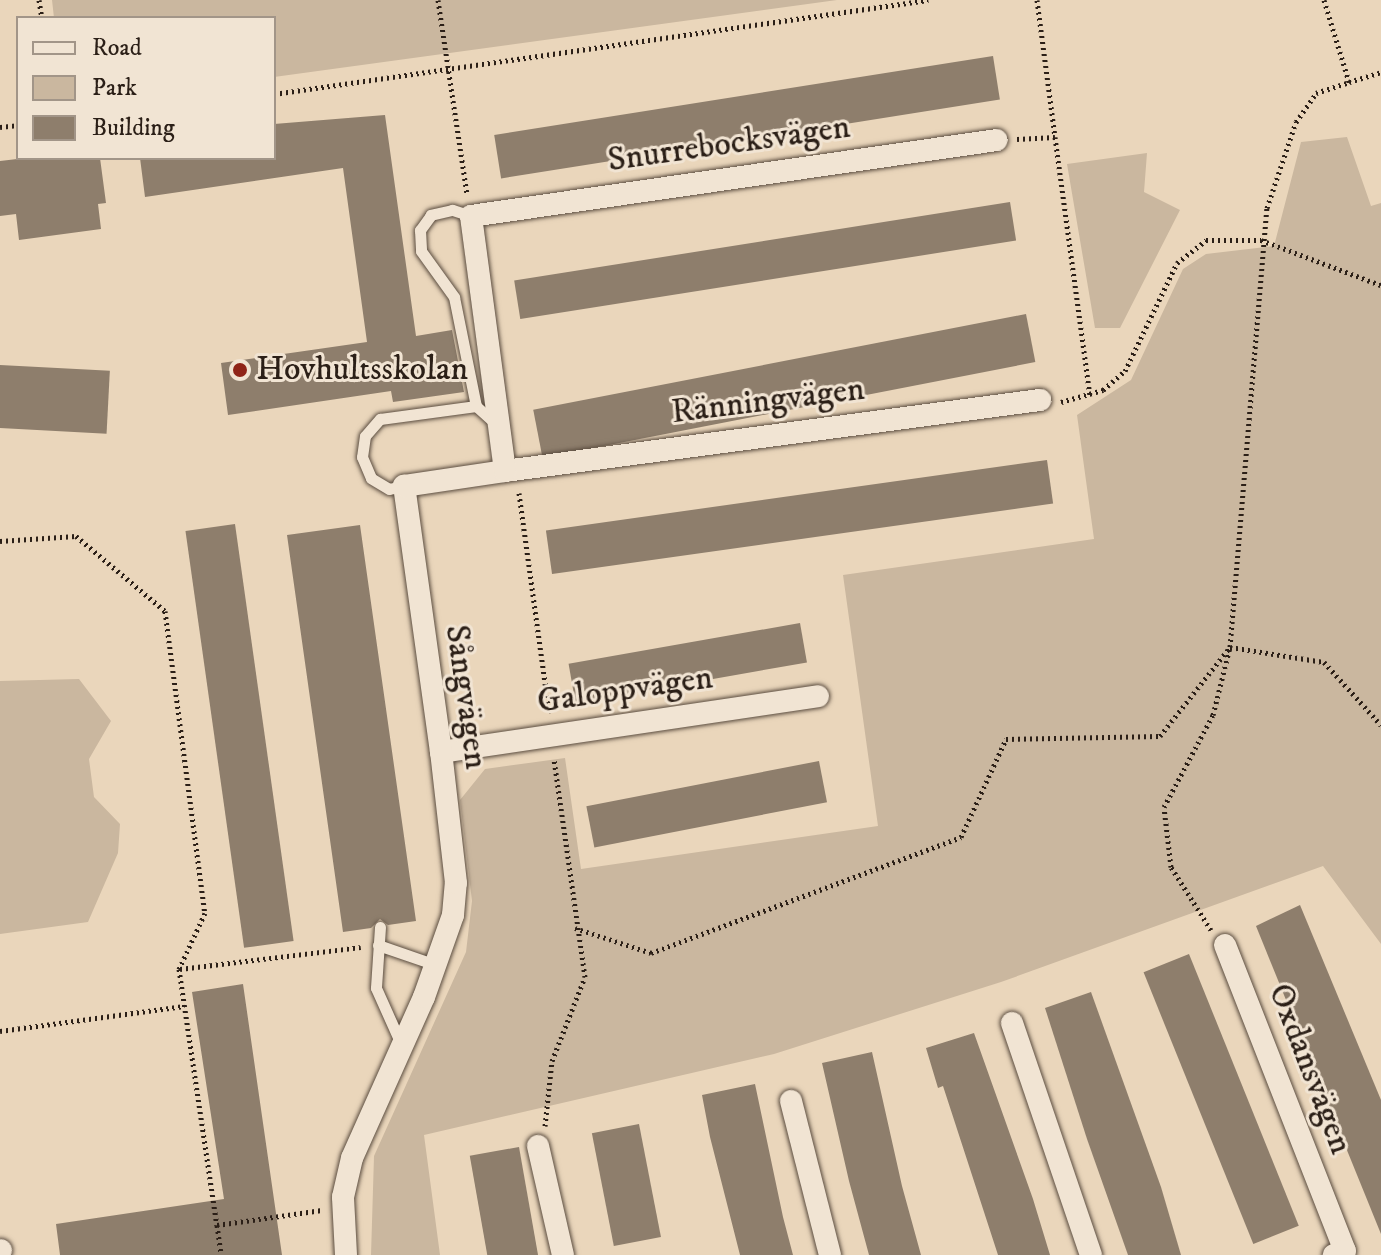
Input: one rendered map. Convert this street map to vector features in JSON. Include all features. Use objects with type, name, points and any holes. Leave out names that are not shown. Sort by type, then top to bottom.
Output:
[{"type":"street","name":"Snurrebocksvägen","points":[[471,216],[997,140]]},
{"type":"street","points":[[404,486],[511,470],[499,427],[471,216]]},
{"type":"street","name":"Ränningvägen","points":[[511,470],[1040,400]]},
{"type":"street","name":"Sångvägen","points":[[346,1255],[343,1207],[352,1158],[437,965],[456,883],[404,486]]},
{"type":"street","name":"Galoppvägen","points":[[441,752],[818,696]]},
{"type":"street","name":"Oxdansvägen","points":[[1225,945],[1345,1251],[1334,1255]]},
{"type":"street","points":[[1012,1023],[1091,1255]]},
{"type":"street","points":[[791,1101],[830,1255]]},
{"type":"street","points":[[538,1146],[563,1255]]},
{"type":"lane","points":[[471,216],[452,210],[431,215],[420,230],[421,251],[454,297],[463,322],[476,406],[499,427]]},
{"type":"lane","points":[[404,486],[389,489],[371,478],[362,457],[365,436],[380,419],[476,406]]},
{"type":"lane","points":[[380,927],[379,999],[401,1044]]},
{"type":"lane","points":[[378,945],[437,965]]},
{"type":"path","points":[[438,0],[471,216]]},
{"type":"path","points":[[276,94],[448,66],[928,0]]},
{"type":"path","points":[[1037,0],[1090,395]]},
{"type":"path","points":[[1324,0],[1349,82]]},
{"type":"path","points":[[1225,945],[1171,867],[1164,807],[1213,715],[1230,647],[1261,240],[1296,122],[1316,93],[1381,72]]},
{"type":"path","points":[[997,140],[1055,137]]},
{"type":"path","points":[[1040,400],[1070,403],[1090,395],[1125,371],[1177,263],[1206,240],[1261,240],[1381,285]]},
{"type":"path","points":[[511,470],[553,736],[575,928],[585,977],[552,1061],[538,1146]]},
{"type":"path","points":[[0,541],[76,536],[165,611],[205,913],[179,969],[221,1255]]},
{"type":"path","points":[[1230,647],[1324,662],[1381,725]]},
{"type":"path","points":[[575,928],[651,953],[961,837],[1006,739],[1160,736],[1230,647]]},
{"type":"path","points":[[179,969],[378,945]]},
{"type":"path","points":[[0,1031],[184,1006]]},
{"type":"path","points":[[217,1225],[343,1207]]},
{"type":"green space","points":[[52,0],[837,0],[276,77],[276,16],[54,16]]},
{"type":"green space","points":[[1347,137],[1371,206],[1381,203],[1381,944],[1323,866],[1001,982],[774,1054],[424,1135],[440,1255],[371,1255],[374,1156],[466,952],[472,901],[460,800],[485,769],[565,758],[581,869],[878,826],[843,575],[1094,539],[1077,415],[1131,380],[1183,269],[1206,254],[1274,246],[1301,142]]},
{"type":"green space","points":[[1147,153],[1144,192],[1180,210],[1120,328],[1095,328],[1067,164]]},
{"type":"green space","points":[[79,679],[111,721],[89,759],[94,797],[120,824],[118,853],[88,922],[0,934],[0,681]]},
{"type":"building","points":[[993,56],[1000,99],[501,178],[494,135]]},
{"type":"building","points":[[385,115],[416,336],[452,330],[464,392],[393,402],[391,391],[228,415],[221,363],[367,342],[343,168],[145,197],[140,160],[276,160],[276,124]]},
{"type":"building","points":[[100,160],[106,203],[98,204],[101,229],[19,240],[16,214],[0,216],[0,161]]},
{"type":"building","points":[[1010,202],[1016,241],[520,319],[514,281]]},
{"type":"building","points":[[1026,314],[1035,362],[543,458],[533,410]]},
{"type":"building","points":[[0,365],[110,371],[107,434],[0,428]]},
{"type":"building","points":[[1047,460],[1053,504],[552,574],[546,530]]},
{"type":"building","points":[[235,524],[294,941],[244,948],[185,531]]},
{"type":"building","points":[[360,525],[416,921],[388,925],[380,919],[371,928],[343,932],[287,535]]},
{"type":"building","points":[[800,623],[807,662],[576,703],[569,664]]},
{"type":"building","points":[[819,761],[827,802],[594,847],[586,806]]},
{"type":"building","points":[[1300,905],[1381,1100],[1381,1234],[1256,926]]},
{"type":"building","points":[[1189,954],[1299,1226],[1253,1244],[1144,972]]},
{"type":"building","points":[[243,984],[282,1255],[60,1255],[56,1224],[224,1199],[192,992]]},
{"type":"building","points":[[1091,992],[1161,1187],[1181,1255],[1128,1255],[1087,1139],[1045,1008]]},
{"type":"building","points":[[974,1033],[1050,1255],[998,1255],[943,1086],[938,1088],[926,1048]]},
{"type":"building","points":[[872,1052],[921,1255],[869,1255],[849,1181],[822,1063]]},
{"type":"building","points":[[755,1084],[793,1255],[740,1255],[710,1137],[702,1095]]},
{"type":"building","points":[[639,1124],[661,1237],[614,1246],[592,1133]]},
{"type":"building","points":[[519,1147],[538,1255],[487,1255],[470,1156]]},
{"type":"place","name":"Hovhultsskolan","points":[[240,370]]}]
